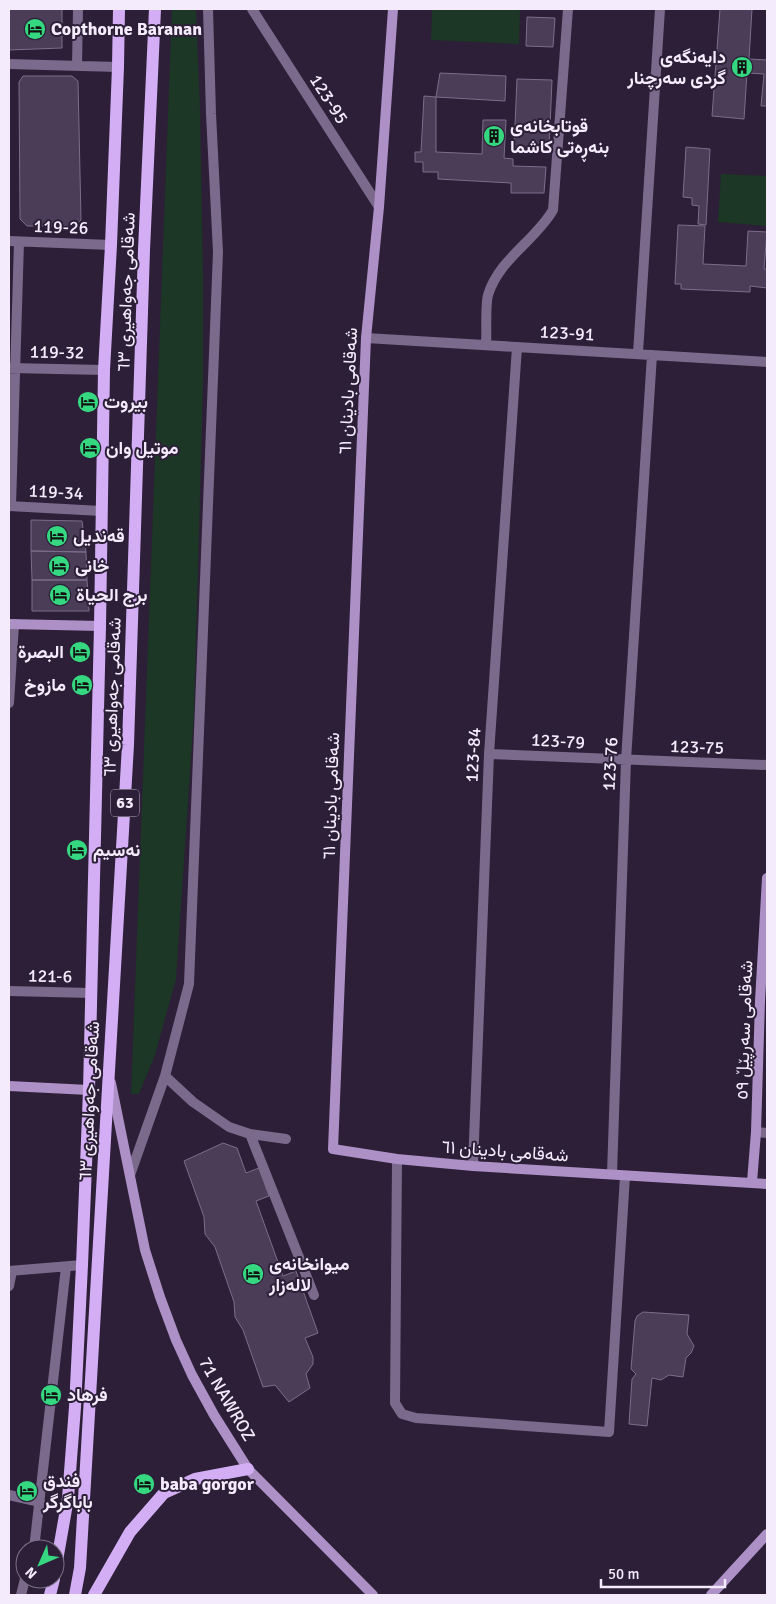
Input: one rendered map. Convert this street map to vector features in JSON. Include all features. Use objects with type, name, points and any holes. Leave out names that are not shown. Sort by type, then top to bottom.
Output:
[{"type":"main road","name":"شەقامی جەواهیری ٦٣","points":[[61,1539],[68,1498],[75,1407],[89,1090],[104,370],[111,245],[119,9]]},
{"type":"main road","name":"شەقامی جەواهیری ٦٣","points":[[75,1595],[80,1568],[128,746],[144,260],[155,9]]},
{"type":"main road","points":[[86,1167],[103,1168]]},
{"type":"main road","points":[[94,1595],[130,1532],[164,1493],[194,1479],[248,1469]]},
{"type":"street","points":[[77,66],[78,9]]},
{"type":"street","points":[[130,1175],[165,1076],[189,984],[218,252],[208,9]]},
{"type":"street","name":"123-95","points":[[252,9],[379,207]]},
{"type":"street","name":"شەقامی بادینان ٦١","points":[[393,9],[379,207],[366,338],[333,1149],[397,1159],[473,1166],[767,1184]]},
{"type":"street","points":[[486,345],[488,296],[497,274],[546,222],[553,210],[568,9]]},
{"type":"street","points":[[638,353],[660,9]]},
{"type":"street","points":[[9,64],[118,67]]},
{"type":"street","points":[[10,506],[14,242]]},
{"type":"street","name":"119-26","points":[[14,242],[111,245]]},
{"type":"street","name":"123-91","points":[[366,338],[767,362]]},
{"type":"street","name":"123-84","points":[[473,1166],[489,754],[517,347]]},
{"type":"street","name":"123-76","points":[[612,1174],[626,760],[652,355]]},
{"type":"street","name":"119-32","points":[[12,368],[104,370]]},
{"type":"street","name":"119-34","points":[[10,506],[101,511]]},
{"type":"street","points":[[9,703],[12,624],[100,626]]},
{"type":"street","name":"123-79","points":[[489,754],[626,760]]},
{"type":"street","name":"123-75","points":[[626,760],[767,765]]},
{"type":"street","name":"شەقامی سەرپێڵ ٥٩","points":[[752,1182],[764,1002],[767,878]]},
{"type":"street","name":"121-6","points":[[9,991],[91,993]]},
{"type":"street","name":"71 NAWROZ","points":[[109,1070],[145,1250],[176,1340],[192,1375],[214,1415],[248,1469],[373,1595]]},
{"type":"street","points":[[165,1076],[193,1102],[229,1127],[250,1134],[286,1139]]},
{"type":"street","points":[[9,1086],[89,1090]]},
{"type":"street","points":[[756,1132],[767,1133]]},
{"type":"street","points":[[250,1134],[314,1295]]},
{"type":"street","points":[[397,1159],[395,1403],[402,1414],[416,1418],[609,1432],[625,1176]]},
{"type":"street","points":[[9,1286],[11,1271],[82,1265]]},
{"type":"street","points":[[35,1539],[66,1267]]},
{"type":"street","points":[[9,1495],[40,1502]]},
{"type":"street","points":[[711,1595],[767,1534]]},
{"type":"green space","points":[[172,9],[196,9],[200,110],[203,384],[194,713],[176,979],[155,1055],[139,1094],[131,1094]]},
{"type":"green space","points":[[432,9],[520,9],[519,44],[431,40]]},
{"type":"green space","points":[[721,174],[767,176],[767,226],[718,222]]},
{"type":"building","name":"Copthorne Baranan","points":[[9,9],[62,9],[62,48],[9,50]]},
{"type":"building","name":"دایەنگەی گردی سەرچنار","points":[[720,9],[752,9],[749,59],[767,60],[767,106],[761,106],[764,74],[747,73],[744,119],[712,116]]},
{"type":"building","points":[[527,17],[555,18],[553,47],[526,46]]},
{"type":"building","points":[[440,73],[506,76],[505,101],[436,97]]},
{"type":"building","points":[[23,76],[72,76],[78,81],[81,220],[75,226],[27,226],[20,219],[19,82]]},
{"type":"building","points":[[517,79],[552,80],[549,150],[514,148]]},
{"type":"building","name":"قوتابخانەی بنەڕەتی کاشما","points":[[424,96],[436,97],[436,152],[482,154],[483,120],[506,120],[504,158],[513,159],[513,166],[546,167],[544,193],[511,193],[511,183],[438,179],[438,172],[423,172],[423,162],[415,162],[415,152],[421,152]]},
{"type":"building","points":[[686,147],[710,149],[706,225],[698,224],[699,206],[692,205],[692,198],[683,197]]},
{"type":"building","points":[[678,225],[705,226],[703,264],[746,266],[748,231],[767,232],[764,269],[767,269],[767,288],[750,286],[750,292],[681,289],[681,284],[675,284]]},
{"type":"building","name":"قەندیل","points":[[31,520],[82,521],[86,552],[31,551]]},
{"type":"building","name":"خانی","points":[[31,551],[86,552],[87,580],[32,580]]},
{"type":"building","name":"برج الحياة","points":[[32,580],[87,580],[89,611],[32,611]]},
{"type":"building","name":"میوانخانەی لالەزار","points":[[223,1143],[237,1148],[246,1173],[259,1168],[269,1196],[256,1201],[283,1276],[296,1271],[318,1333],[305,1338],[313,1357],[313,1364],[306,1374],[310,1388],[289,1402],[275,1385],[263,1387],[243,1330],[235,1317],[234,1302],[215,1247],[205,1234],[204,1217],[184,1161]]},
{"type":"building","points":[[643,1312],[689,1315],[687,1334],[694,1346],[686,1358],[683,1377],[669,1375],[661,1380],[652,1378],[647,1426],[629,1424],[632,1379],[636,1374],[631,1369],[635,1321],[637,1316]]},
{"type":"place","name":"Copthorne Baranan","points":[[35,29]]},
{"type":"place","name":"دایەنگەی گردی سەرچنار","points":[[742,67]]},
{"type":"place","name":"قوتابخانەی بنەڕەتی کاشما","points":[[494,136]]},
{"type":"place","name":"بیروت","points":[[88,402]]},
{"type":"place","name":"موتيل وان","points":[[90,448]]},
{"type":"place","name":"قەندیل","points":[[57,536]]},
{"type":"place","name":"خانی","points":[[59,566]]},
{"type":"place","name":"برج الحياة","points":[[60,595]]},
{"type":"place","name":"البصرة","points":[[80,652]]},
{"type":"place","name":"مازوخ","points":[[82,685]]},
{"type":"place","name":"نەسیم","points":[[77,850]]},
{"type":"place","name":"میوانخانەی لالەزار","points":[[253,1274]]},
{"type":"place","name":"فرهاد","points":[[51,1395]]},
{"type":"place","name":"baba gorgor","points":[[144,1484]]},
{"type":"place","name":"فندق باباگرگر","points":[[27,1491]]}]
